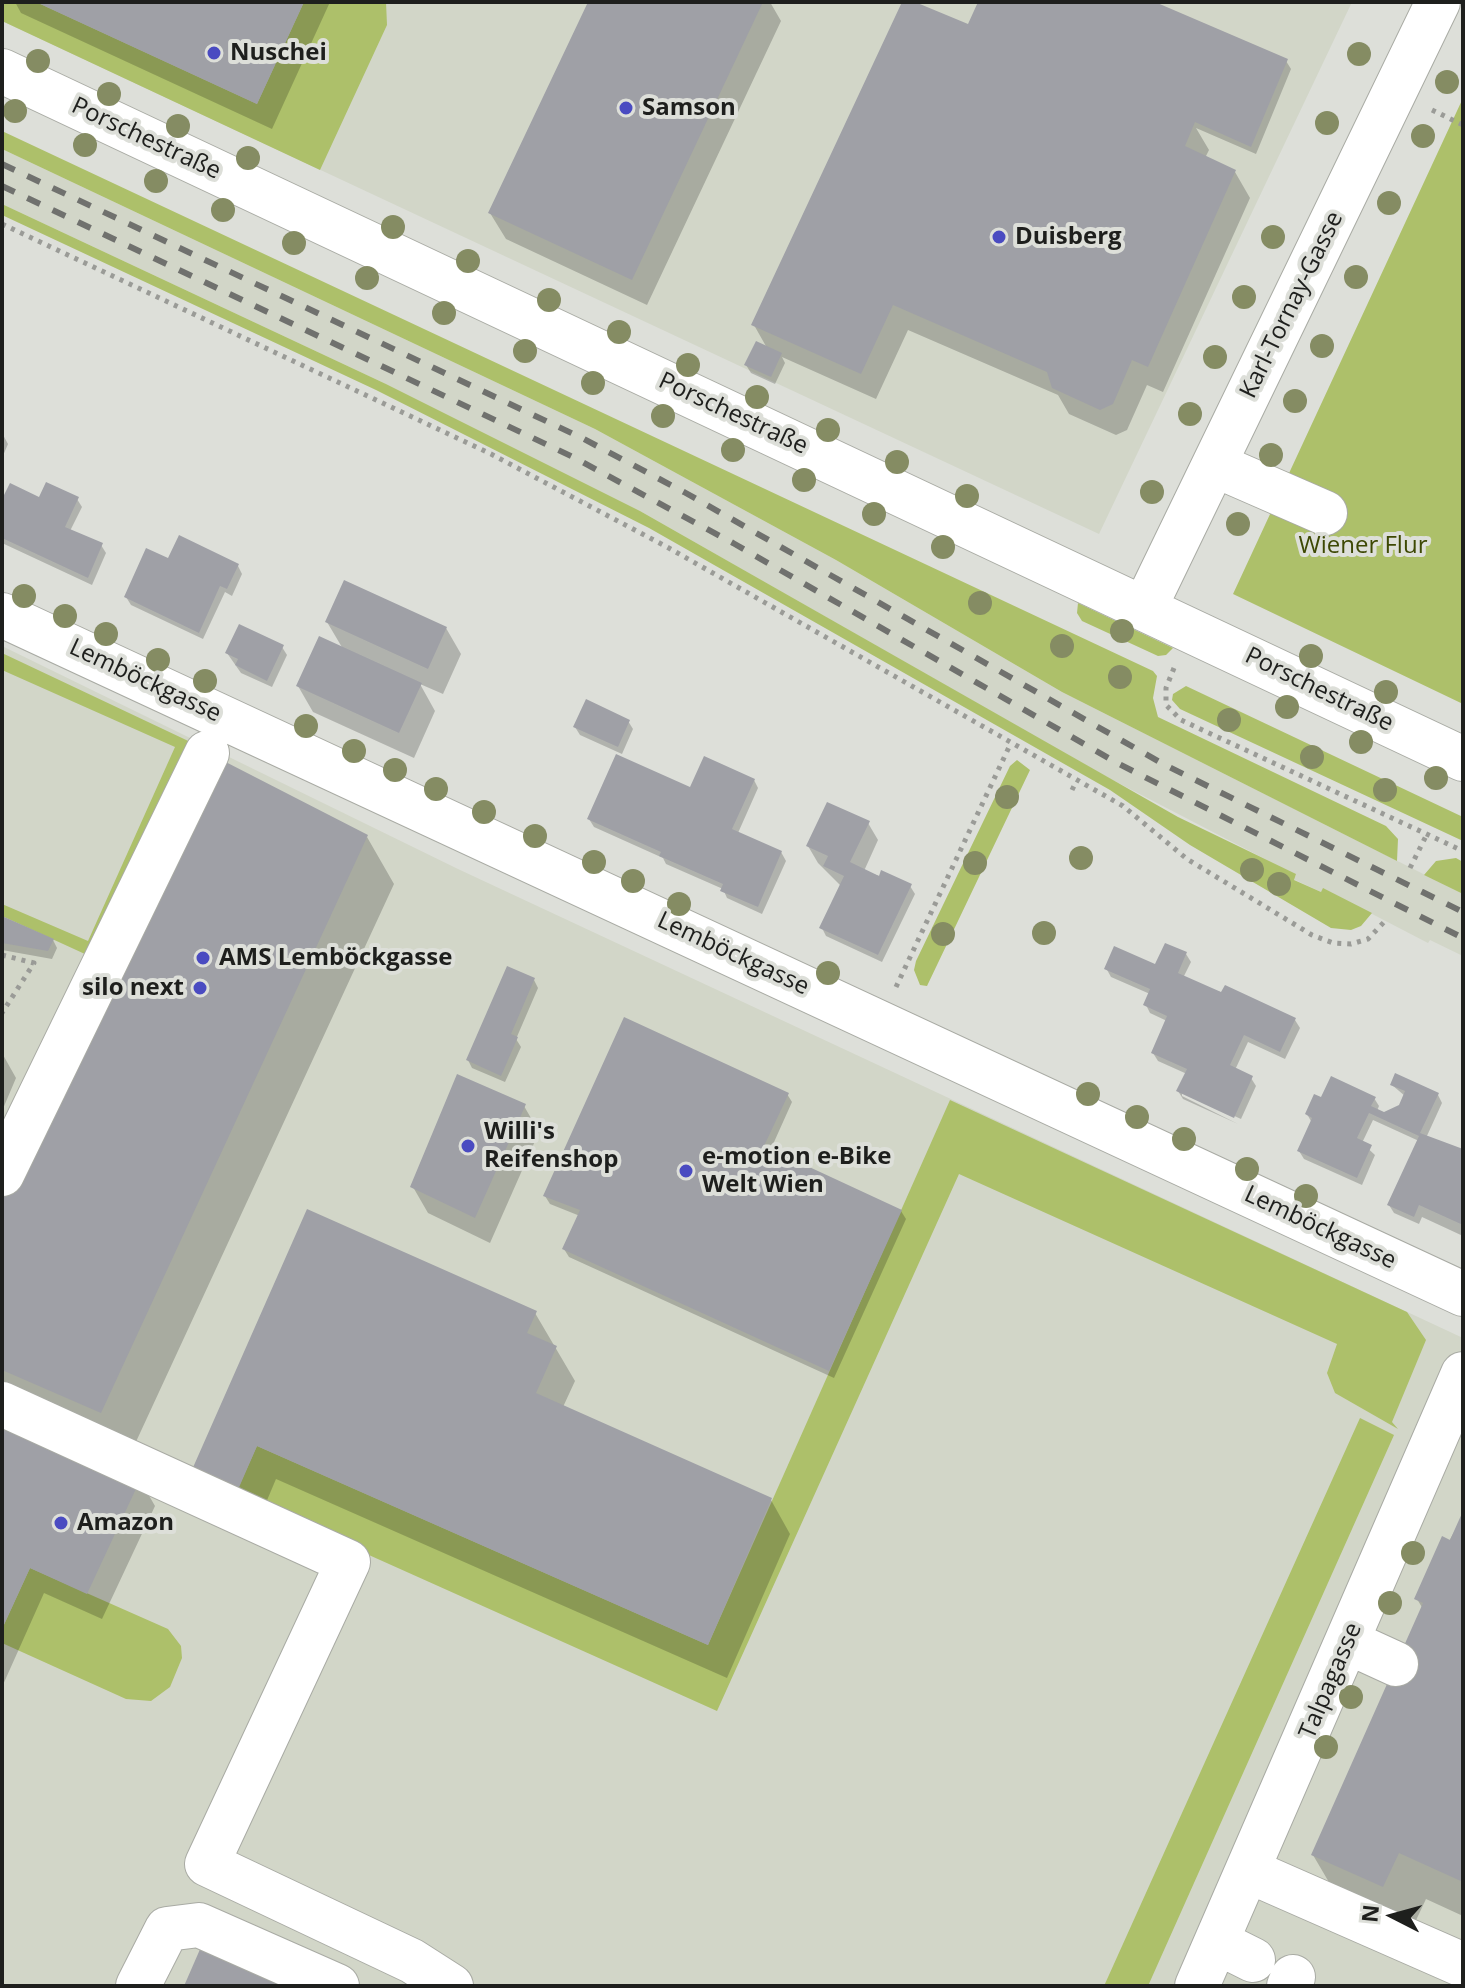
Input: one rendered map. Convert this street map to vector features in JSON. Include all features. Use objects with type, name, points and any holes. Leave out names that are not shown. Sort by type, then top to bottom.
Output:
[{"type":"street","name":"Karl-Tornay-Gasse","points":[[1145,607],[1438,2]]},
{"type":"street","name":"Porschestraße","points":[[2,71],[1463,759]]},
{"type":"street","points":[[1215,465],[1325,513]]},
{"type":"street","name":"Lemböckgasse","points":[[2,615],[1463,1294]]},
{"type":"street","points":[[2,1174],[207,753]]},
{"type":"street","name":"Talpagasse","points":[[1197,1986],[1235,1951],[1249,1871],[1463,1374]]},
{"type":"street","points":[[2,1404],[348,1562],[207,1864],[412,1961],[451,1986]]},
{"type":"street","points":[[1348,1642],[1396,1664]]},
{"type":"street","points":[[1249,1871],[1463,1965]]},
{"type":"street","points":[[138,1986],[167,1929],[199,1925],[337,1986]]},
{"type":"path","points":[[2,224],[413,416],[567,493],[1123,806],[1187,859],[1312,935],[1333,943],[1351,944],[1368,939],[1386,920]]},
{"type":"path","points":[[1192,629],[1166,688],[1166,705],[1171,712],[1463,851]]},
{"type":"path","points":[[880,1023],[1010,745]]},
{"type":"path","points":[[1072,790],[1076,782]]},
{"type":"path","points":[[1410,868],[1427,834]]},
{"type":"path","points":[[2,955],[34,963],[2,1013]]},
{"type":"shaded area","points":[[2,2],[1352,2],[1099,534],[2,21]]},
{"type":"shaded area","points":[[2,149],[595,429],[836,560],[1062,692],[1463,894],[1463,956],[1430,940],[1428,943],[1324,889],[1321,892],[1293,879],[1296,875],[1101,774],[640,511],[386,384],[2,204]]},
{"type":"shaded area","points":[[2,646],[458,869],[1463,1338],[1463,1986],[2,1986]]},
{"type":"green space","points":[[2,2],[36,2],[257,104],[304,2],[386,2],[387,25],[320,170],[2,21]]},
{"type":"green space","name":"Wiener Flur","points":[[1463,98],[1463,704],[1233,594]]},
{"type":"green space","points":[[2,131],[1153,671],[1157,676],[1153,698],[1158,717],[1386,826],[1398,839],[1397,861],[1062,692],[836,560],[595,429],[2,149]]},
{"type":"green space","points":[[2,204],[386,384],[640,511],[1178,817],[1296,874],[1294,880],[1321,892],[1323,888],[1372,913],[1361,926],[1351,930],[1331,928],[1190,845],[1110,790],[649,528],[376,390],[2,215]]},
{"type":"green space","points":[[1078,603],[1173,648],[1166,655],[1158,656],[1082,621],[1077,613]]},
{"type":"green space","points":[[2,653],[201,747],[98,960],[2,916],[2,904],[88,941],[175,747],[2,670]]},
{"type":"green space","points":[[1186,686],[1463,817],[1463,841],[1180,709],[1172,700],[1173,694]]},
{"type":"green space","points":[[1017,760],[1030,770],[927,986],[920,985],[914,970],[916,961],[1010,766]]},
{"type":"green space","points":[[1456,858],[1463,862],[1463,894],[1424,875],[1436,861]]},
{"type":"green space","points":[[950,1100],[1407,1312],[1426,1340],[1392,1422],[1398,1429],[1335,1393],[1327,1373],[1337,1344],[959,1174],[717,1711],[235,1495],[257,1446],[708,1645]]},
{"type":"green space","points":[[1360,1418],[1394,1435],[1148,1986],[1104,1986]]},
{"type":"green space","points":[[30,1568],[168,1629],[181,1646],[182,1658],[170,1687],[151,1701],[126,1699],[2,1643],[2,1629]]},
{"type":"building","name":"Nuschei","points":[[36,2],[304,2],[257,104]]},
{"type":"building","name":"Samson","points":[[588,2],[763,2],[632,280],[488,213]]},
{"type":"building","name":"Duisberg","points":[[902,2],[915,2],[968,24],[978,2],[1155,2],[1288,59],[1251,147],[1195,122],[1185,146],[1236,170],[1148,367],[1132,360],[1113,404],[1100,410],[1052,388],[1047,372],[893,305],[861,374],[751,325]]},
{"type":"building","points":[[756,341],[782,353],[771,377],[744,365]]},
{"type":"building","points":[[46,482],[79,497],[65,527],[103,543],[88,578],[2,538],[2,499],[10,483],[39,497]]},
{"type":"building","points":[[179,535],[239,564],[227,589],[220,586],[199,633],[124,597],[146,548],[168,558]]},
{"type":"building","points":[[344,580],[447,627],[428,669],[325,622]]},
{"type":"building","points":[[239,624],[284,645],[267,681],[235,665],[238,659],[225,653]]},
{"type":"building","points":[[319,636],[422,683],[399,733],[296,686]]},
{"type":"building","points":[[586,699],[630,720],[618,747],[573,727]]},
{"type":"building","points":[[616,754],[690,787],[704,756],[755,779],[732,829],[782,851],[758,907],[720,891],[723,884],[659,856],[661,852],[587,819]]},
{"type":"building","name":"silo next","points":[[214,756],[368,835],[101,1413],[2,1370],[2,1193]]},
{"type":"building","points":[[827,802],[870,821],[850,862],[879,876],[881,870],[912,884],[878,955],[819,928],[844,876],[823,866],[828,856],[806,846]]},
{"type":"building","points":[[2,916],[54,939],[48,951],[2,943]]},
{"type":"building","points":[[1165,943],[1187,952],[1178,973],[1221,992],[1225,985],[1296,1018],[1280,1052],[1244,1035],[1230,1065],[1253,1076],[1234,1118],[1176,1091],[1187,1069],[1151,1053],[1167,1016],[1143,1005],[1150,989],[1104,969],[1114,946],[1155,964]]},
{"type":"building","points":[[507,966],[535,978],[511,1034],[518,1037],[501,1076],[466,1060]]},
{"type":"building","name":"e-motion e-Bike Welt Wien","points":[[624,1017],[789,1093],[764,1146],[902,1210],[829,1371],[562,1249],[580,1210],[543,1196]]},
{"type":"building","points":[[1395,1073],[1439,1093],[1420,1133],[1463,1149],[1463,1225],[1419,1205],[1414,1217],[1387,1205],[1419,1136],[1369,1113],[1357,1138],[1372,1145],[1357,1178],[1297,1151],[1312,1118],[1305,1114],[1314,1094],[1321,1097],[1331,1076],[1376,1097],[1371,1106],[1384,1112],[1399,1105],[1405,1091],[1390,1085]]},
{"type":"building","name":"Willi's Reifenshop","points":[[457,1074],[526,1104],[475,1218],[410,1187]]},
{"type":"building","points":[[307,1209],[537,1311],[527,1333],[557,1346],[536,1393],[772,1498],[708,1645],[257,1446],[237,1492],[191,1472]]},
{"type":"building","name":"Amazon","points":[[2,1416],[141,1478],[87,1594],[30,1568],[2,1629]]},
{"type":"building","points":[[1463,1511],[1463,1882],[1399,1853],[1383,1887],[1311,1855],[1423,1603],[1414,1599],[1442,1536],[1450,1540]]},
{"type":"building","points":[[201,1947],[289,1986],[184,1986]]},
{"type":"railway","points":[[2,164],[582,438],[684,492],[1165,765],[1463,912]]},
{"type":"railway","points":[[2,186],[573,457],[733,543],[1119,764],[1463,938]]},
{"type":"place","name":"Nuschei","points":[[214,53]]},
{"type":"place","name":"Samson","points":[[626,108]]},
{"type":"place","name":"Duisberg","points":[[999,237]]},
{"type":"place","name":"AMS Lemböckgasse","points":[[203,958]]},
{"type":"place","name":"silo next","points":[[200,988]]},
{"type":"place","name":"Willi's Reifenshop","points":[[468,1146]]},
{"type":"place","name":"e-motion e-Bike Welt Wien","points":[[686,1171]]},
{"type":"place","name":"Amazon","points":[[61,1523]]}]
